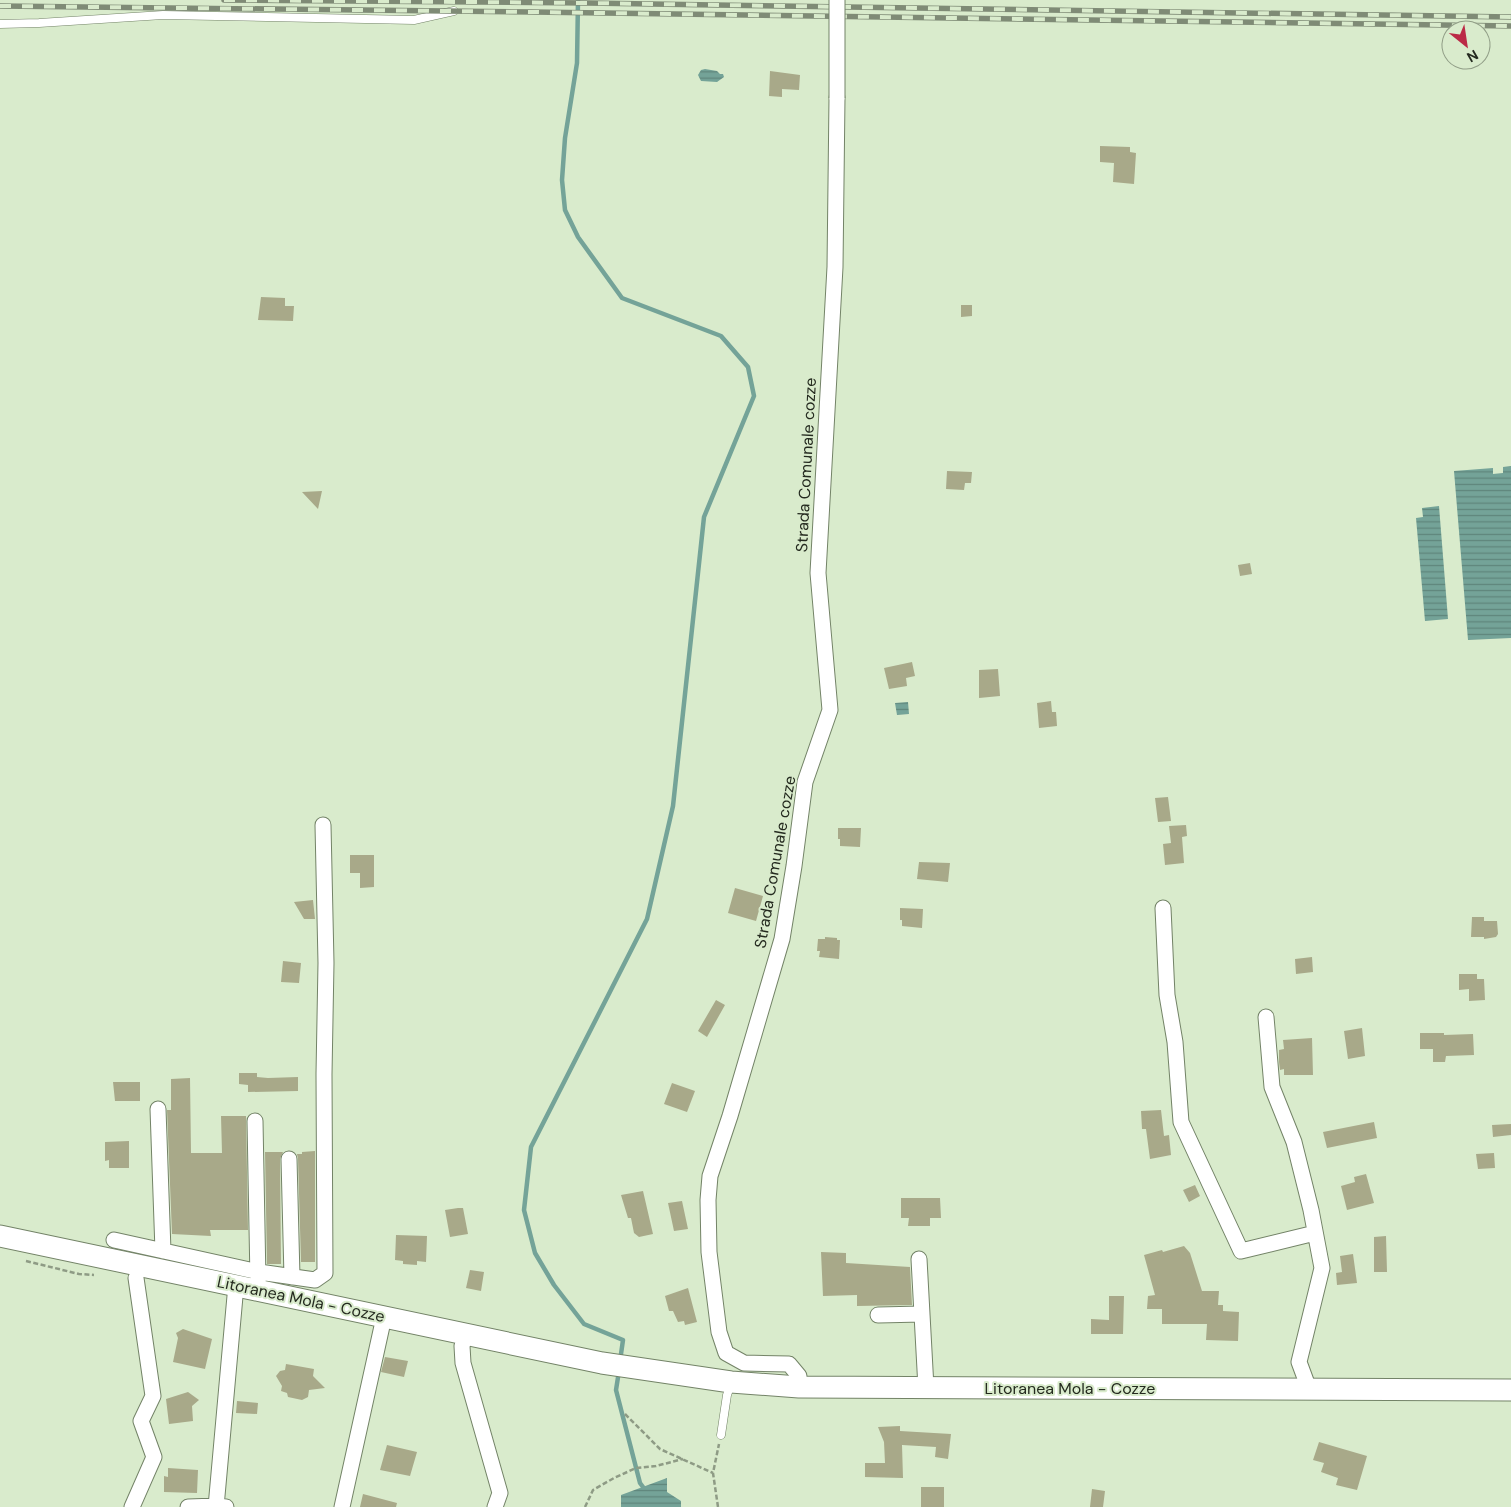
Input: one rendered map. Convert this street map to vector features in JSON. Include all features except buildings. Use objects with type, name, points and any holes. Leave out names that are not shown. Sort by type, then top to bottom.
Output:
[{"type":"street","name":"Strada Comunale cozze","points":[[799,1387],[799,1376],[789,1364],[744,1363],[726,1353],[719,1332],[711,1262],[708,1200],[710,1176],[730,1116],[782,938],[805,782],[830,710],[818,573],[835,267],[837,0]]},
{"type":"street","points":[[114,1240],[163,1251],[258,1281],[292,1277],[315,1280],[325,1272],[324,1074],[326,963],[323,824]]},
{"type":"street","points":[[1163,908],[1168,994],[1175,1042],[1181,1122],[1241,1252],[1315,1233]]},
{"type":"street","points":[[1266,1017],[1272,1087],[1294,1142],[1322,1268],[1299,1362],[1309,1389]]},
{"type":"street","points":[[158,1109],[163,1251]]},
{"type":"street","points":[[255,1121],[258,1281]]},
{"type":"street","points":[[289,1159],[292,1277]]},
{"type":"street","name":"Litoranea Mola - Cozze","points":[[0,1236],[236,1285],[258,1281],[384,1317],[631,1368],[731,1382],[799,1387],[1511,1390]]},
{"type":"street","points":[[920,1259],[926,1388]]},
{"type":"street","points":[[132,1507],[154,1457],[141,1421],[153,1396],[136,1278]]},
{"type":"street","points":[[188,1507],[219,1507],[236,1285]]},
{"type":"street","points":[[878,1315],[922,1314]]},
{"type":"street","points":[[342,1507],[384,1317]]},
{"type":"street","points":[[466,1334],[462,1346],[463,1363],[500,1493],[495,1507]]},
{"type":"lane","points":[[0,24],[163,15],[414,20],[454,11]]},
{"type":"lane","points":[[720,1435],[731,1382]]},
{"type":"path","points":[[625,1414],[660,1449],[713,1472]]},
{"type":"path","points":[[718,1507],[713,1472],[720,1435]]},
{"type":"path","points":[[585,1507],[593,1490],[614,1478],[636,1468],[683,1460]]},
{"type":"water","points":[[701,70],[717,71],[723,74],[724,77],[717,82],[701,81],[698,75]]},
{"type":"water","points":[[1511,466],[1511,638],[1468,640],[1454,471],[1493,468],[1493,474],[1503,473],[1503,467]]},
{"type":"water","points":[[1439,506],[1448,619],[1425,621],[1416,518],[1423,517],[1422,508]]},
{"type":"water","points":[[908,702],[909,714],[897,715],[895,703]]},
{"type":"water","points":[[667,1478],[667,1492],[681,1501],[681,1507],[621,1507],[621,1495]]},
{"type":"waterway","points":[[578,0],[577,63],[565,138],[562,180],[565,210],[578,237],[622,298],[721,336],[748,367],[754,396],[704,517],[673,806],[647,919],[531,1147],[524,1210],[535,1253],[554,1285],[584,1324],[623,1340],[620,1361]]},
{"type":"waterway","points":[[619,1371],[616,1390],[640,1483],[643,1487]]},
{"type":"railway","points":[[224,0],[587,3],[1511,17]]},
{"type":"railway","points":[[0,6],[1511,26]]}]
